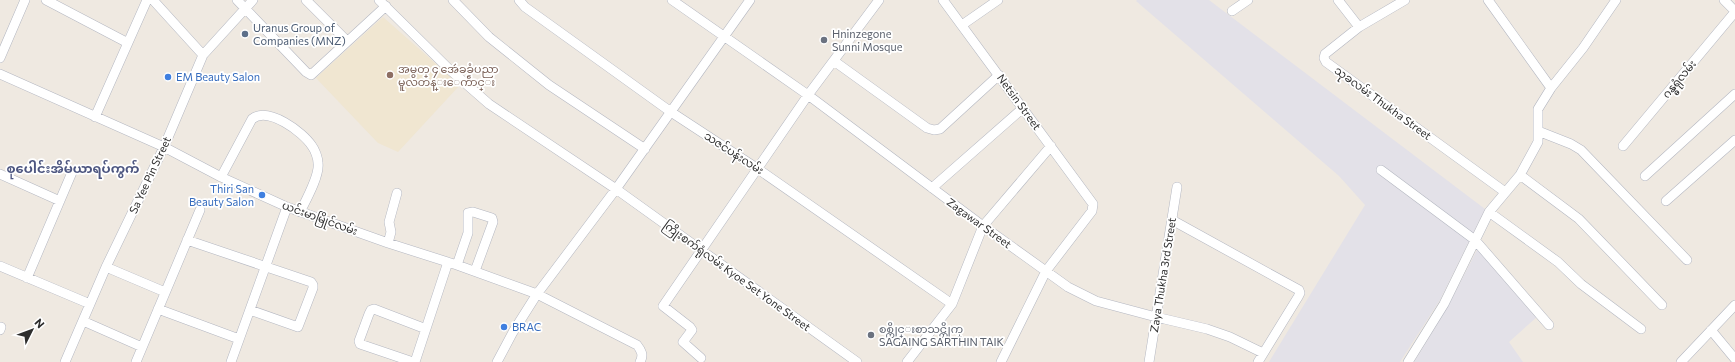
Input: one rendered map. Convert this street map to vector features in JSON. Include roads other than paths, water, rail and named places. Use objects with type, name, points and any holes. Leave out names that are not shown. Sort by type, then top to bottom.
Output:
[{"type":"street","points":[[0,58],[25,0]]},
{"type":"street","points":[[46,0],[128,43]]},
{"type":"street","points":[[95,117],[147,0]]},
{"type":"street","points":[[153,0],[203,55]]},
{"type":"street","points":[[237,0],[306,72],[311,75],[347,42],[382,3]]},
{"type":"street","name":"Sa Yee Pin Street","points":[[65,362],[106,267],[164,147],[203,55],[244,8],[253,0]]},
{"type":"street","points":[[306,0],[347,42]]},
{"type":"street","points":[[453,0],[489,37],[549,85],[645,149]]},
{"type":"street","name":"သဇင်ပန်းလမ်း","points":[[519,0],[525,7],[671,112],[758,169],[952,304]]},
{"type":"street","name":"Zagawar Street","points":[[672,0],[808,96],[1068,287],[1096,301],[1207,329],[1230,337],[1263,353]]},
{"type":"street","points":[[497,362],[513,332],[537,294],[645,149],[723,36],[750,0]]},
{"type":"street","points":[[701,358],[683,342],[692,330],[663,306],[808,96],[879,0]]},
{"type":"street","name":"Netsin Street","points":[[943,0],[1000,75],[1093,204],[1092,211],[1046,271]]},
{"type":"street","points":[[962,25],[998,0]]},
{"type":"street","points":[[1232,11],[1248,0]]},
{"type":"street","points":[[1338,0],[1359,27]]},
{"type":"street","name":"သုခလမ်း Thukha Street","points":[[1405,0],[1359,27],[1325,54],[1324,58],[1326,62],[1505,192]]},
{"type":"street","points":[[1488,0],[1551,88]]},
{"type":"street","points":[[1408,362],[1444,304],[1489,212],[1520,175],[1538,142],[1538,109],[1551,88],[1583,48],[1616,0]]},
{"type":"street","points":[[1724,0],[1735,11]]},
{"type":"street","name":"ကြိုးစက်ရုံလမ်း Kyoe Set Yone Street","points":[[382,3],[449,69],[489,104],[616,189],[857,362]]},
{"type":"street","name":"ဂန္ဓရုံလမ်း","points":[[1623,146],[1735,11]]},
{"type":"street","points":[[834,61],[927,128],[934,130],[940,129],[1000,75]]},
{"type":"street","name":"ယင်းမာမြိုင်လမ်း","points":[[0,74],[164,147],[221,177],[300,212],[388,243],[452,263],[537,294],[637,345],[642,352],[642,359],[640,362]]},
{"type":"street","points":[[1645,176],[1735,94]]},
{"type":"street","points":[[932,188],[1023,108]]},
{"type":"street","points":[[221,177],[252,119],[255,116],[266,115],[276,118],[297,132],[312,146],[319,164],[318,172],[300,212]]},
{"type":"street","points":[[1538,131],[1571,144],[1581,150],[1687,260]]},
{"type":"street","points":[[1666,201],[1735,140]]},
{"type":"street","points":[[907,362],[952,304],[983,226],[1051,146]]},
{"type":"street","points":[[27,278],[73,170]]},
{"type":"street","points":[[1381,170],[1475,240],[1549,325]]},
{"type":"street","points":[[0,174],[60,201]]},
{"type":"street","points":[[1520,175],[1579,219],[1662,305]]},
{"type":"street","name":"Zaya Thukha 3rd Street","points":[[1149,362],[1177,187]]},
{"type":"street","points":[[388,243],[391,232],[389,222],[397,193]]},
{"type":"street","points":[[231,362],[287,206]]},
{"type":"street","points":[[136,362],[200,210]]},
{"type":"street","points":[[426,329],[374,309],[371,310],[369,314],[359,341],[360,344],[414,362],[452,263],[468,233],[468,213],[473,212],[492,218],[493,222],[475,271]]},
{"type":"street","points":[[1489,212],[1558,262],[1581,284],[1641,329]]},
{"type":"street","points":[[1172,220],[1298,290],[1300,293],[1258,362]]},
{"type":"street","points":[[188,240],[265,268],[310,282],[313,285],[298,327],[250,310]]},
{"type":"street","points":[[0,266],[90,304]]},
{"type":"street","points":[[106,267],[165,292]]},
{"type":"street","points":[[1004,361],[1046,271]]},
{"type":"street","points":[[1680,362],[1735,305]]},
{"type":"street","points":[[158,309],[239,339]]},
{"type":"street","points":[[82,321],[142,348]]},
{"type":"street","points":[[1711,330],[1735,359]]},
{"type":"place","name":"Uranus Group of Companies (MNZ)","points":[[245,34]]},
{"type":"place","name":"Hninzegone Sunni Mosque","points":[[824,40]]},
{"type":"place","name":"အမွတ္ ၄ အေဴခခံပညာ မူလတန္းေကဵာင္း","points":[[390,75]]},
{"type":"place","name":"EM Beauty Salon","points":[[168,77]]},
{"type":"place","name":"Thiri San Beauty Salon","points":[[262,195]]},
{"type":"place","name":"BRAC","points":[[504,327]]},
{"type":"place","name":"စစ္ကိုင္းစာသင္တိုက္ SAGAING SARTHIN TAIK","points":[[871,335]]},
{"type":"district","name":"စုပေါင်းအိမ်ယာရပ်ကွက်","points":[[73,168]]}]
